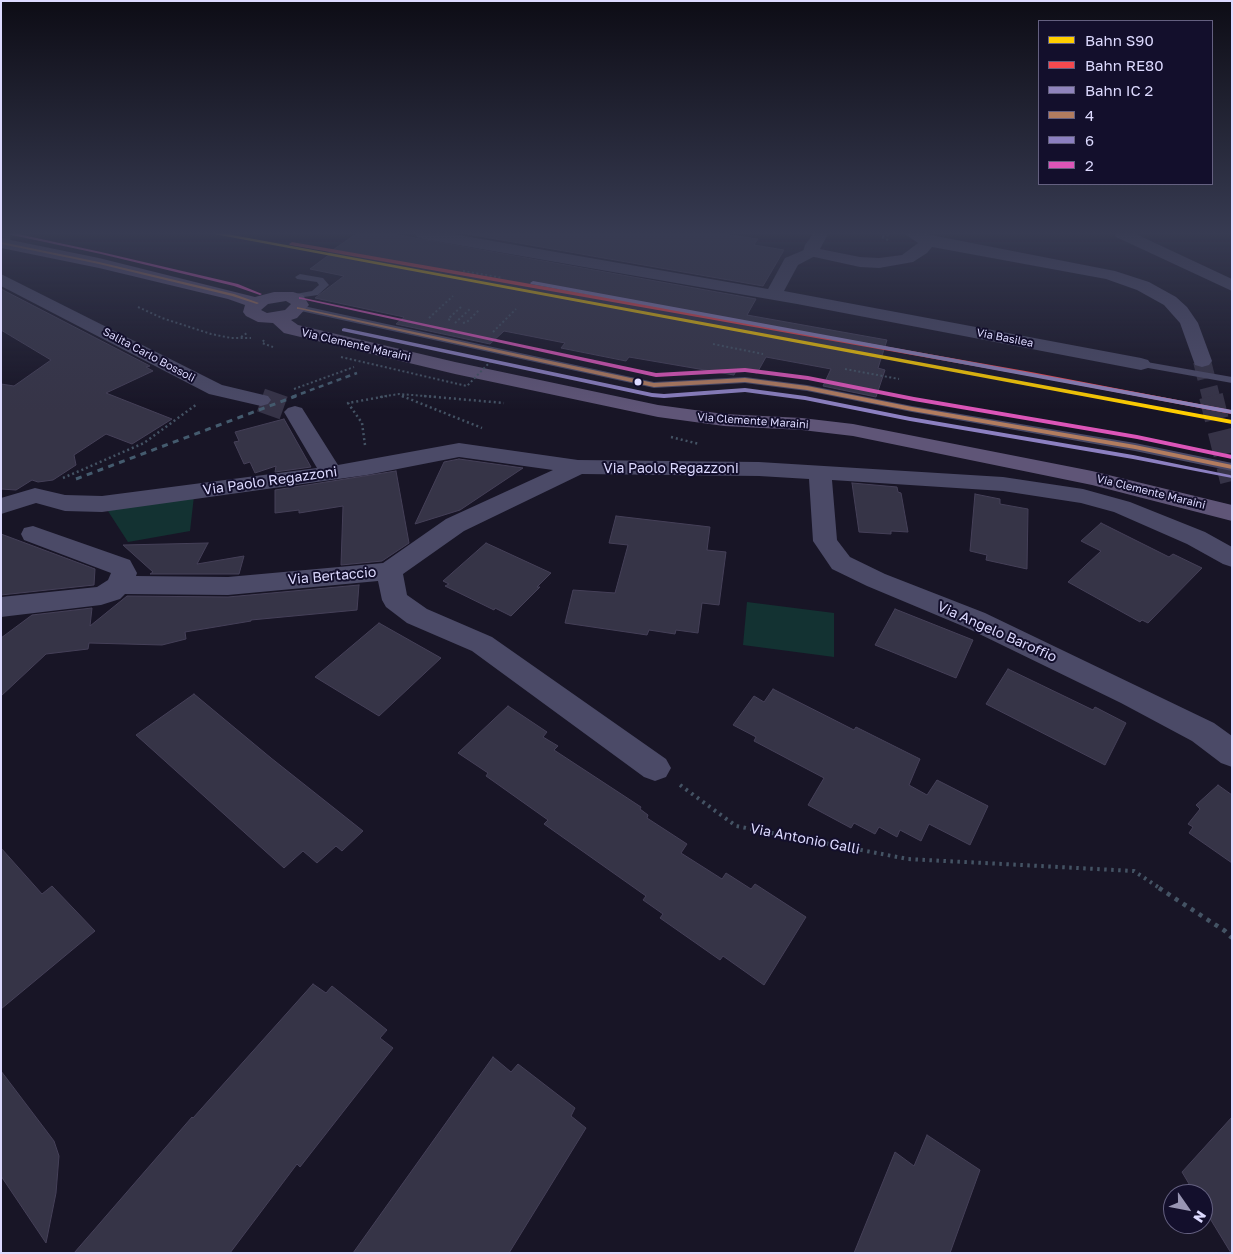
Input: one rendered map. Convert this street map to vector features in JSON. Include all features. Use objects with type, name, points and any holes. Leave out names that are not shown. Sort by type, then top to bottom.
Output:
[{"type":"main road","points":[[223,293],[257,302],[274,297],[296,303],[291,314],[278,318],[264,318],[254,315],[252,309],[257,302]]},
{"type":"main road","points":[[1155,293],[1170,301],[1181,311],[1189,324],[1202,361]]},
{"type":"main road","name":"Via Clemente Maraini","points":[[278,318],[291,329],[309,334],[465,370],[658,411],[724,420],[802,424],[853,430],[1101,480],[1232,513]]},
{"type":"street","name":"Salita Carlo Bossoli","points":[[26,293],[216,390],[261,400]]},
{"type":"street","name":"Via Basilea","points":[[758,293],[1141,364]]},
{"type":"street","points":[[295,412],[332,473]]},
{"type":"street","name":"Via Paolo Regazzoni","points":[[2,518],[35,495],[98,509],[368,468],[459,450],[578,467],[630,470],[759,469],[1042,488],[1083,496],[1122,507],[1154,519],[1232,558]]},
{"type":"street","name":"Via Bertaccio","points":[[119,585],[228,586],[388,571],[455,525],[578,467]]},
{"type":"street","name":"Via Angelo Baroffio","points":[[820,472],[825,541],[841,563],[876,580],[975,620],[1131,694],[1203,732],[1232,754]]},
{"type":"street","points":[[1,607],[93,598],[111,592],[119,585],[124,573],[121,566],[64,538],[33,534]]},
{"type":"street","points":[[388,571],[395,600],[417,616],[482,644],[655,768]]},
{"type":"lane","points":[[296,303],[314,293]]},
{"type":"lane","points":[[296,303],[654,385],[744,380],[807,388],[1232,467]]},
{"type":"lane","name":"Via Basilea","points":[[1141,364],[1232,380]]},
{"type":"path","points":[[138,307],[211,334],[231,338],[241,336],[253,338]]},
{"type":"path","points":[[448,318],[462,307]]},
{"type":"path","points":[[458,321],[470,309]]},
{"type":"path","points":[[466,322],[479,310]]},
{"type":"path","points":[[727,320],[776,328]]},
{"type":"path","points":[[854,343],[906,352]]},
{"type":"path","points":[[713,344],[763,354]]},
{"type":"path","points":[[341,357],[467,386],[490,362]]},
{"type":"path","points":[[845,369],[899,379]]},
{"type":"path","points":[[365,447],[362,423],[348,403],[399,394],[507,403]]},
{"type":"path","name":"Salita Carlo Bossoli","points":[[57,482],[74,471],[144,443],[199,403]]},
{"type":"path","name":"Via Antonio Galli","points":[[655,768],[736,826],[908,859],[1134,871],[1225,931],[1232,938]]},
{"type":"green space","points":[[194,496],[190,531],[128,542],[106,508]]},
{"type":"green space","points":[[747,602],[834,613],[834,657],[743,645]]},
{"type":"building","points":[[1,293],[8,293],[150,366],[146,367],[153,371],[106,393],[172,419],[132,444],[106,434],[74,455],[76,465],[53,480],[38,482],[32,480],[16,490],[1,489],[1,384],[14,386],[51,360],[1,330]]},
{"type":"building","points":[[322,293],[720,293],[756,299],[747,315],[887,340],[878,368],[885,370],[876,397],[823,386],[831,369],[766,357],[757,373],[737,369],[734,375],[629,357],[626,361],[561,348],[565,343],[504,331],[490,344],[396,324],[404,317],[315,298]]},
{"type":"building","points":[[284,419],[311,467],[275,472],[276,466],[255,473],[250,462],[244,464],[234,442],[239,441],[235,432]]},
{"type":"building","points":[[459,459],[523,468],[460,510],[415,524],[444,462]]},
{"type":"building","points":[[396,471],[409,543],[382,561],[341,565],[343,506],[299,513],[299,510],[275,513],[275,490]]},
{"type":"building","points":[[852,483],[897,487],[898,492],[901,493],[908,532],[891,531],[891,534],[859,532]]},
{"type":"building","points":[[975,494],[1000,499],[1000,504],[1028,509],[1027,569],[986,560],[987,555],[970,551]]},
{"type":"building","points":[[616,516],[710,527],[707,550],[726,552],[719,605],[702,603],[698,633],[676,630],[675,634],[649,630],[647,635],[565,623],[573,590],[615,593],[628,545],[609,543]]},
{"type":"building","points":[[1101,523],[1169,557],[1173,554],[1202,568],[1148,623],[1142,620],[1140,622],[1068,582],[1101,551],[1081,541]]},
{"type":"building","points":[[1,534],[95,569],[94,585],[1,595]]},
{"type":"building","points":[[208,543],[197,564],[244,556],[239,574],[150,574],[153,572],[123,545]]},
{"type":"building","points":[[486,543],[551,573],[511,616],[495,608],[494,610],[445,586],[449,584],[443,581]]},
{"type":"building","points":[[359,585],[357,610],[251,620],[185,632],[186,639],[162,645],[89,643],[88,649],[46,654],[1,696],[1,638],[32,615],[92,608],[90,626],[127,596],[228,597]]},
{"type":"building","points":[[895,609],[973,640],[956,678],[875,645]]},
{"type":"building","points":[[379,623],[441,658],[379,716],[315,677]]},
{"type":"building","points":[[1008,669],[1093,710],[1095,707],[1126,723],[1105,765],[986,704]]},
{"type":"building","points":[[773,689],[854,730],[856,727],[920,759],[909,785],[927,795],[937,780],[988,806],[970,845],[929,824],[921,841],[900,830],[897,837],[879,827],[875,834],[854,823],[851,828],[808,805],[824,778],[754,741],[756,737],[733,725],[754,696],[764,702]]},
{"type":"building","points":[[194,694],[363,831],[342,851],[336,846],[317,863],[303,851],[284,868],[136,735]]},
{"type":"building","points":[[508,706],[547,732],[543,737],[558,746],[554,750],[641,807],[640,809],[648,815],[647,818],[687,844],[681,853],[722,879],[726,873],[751,889],[755,884],[806,917],[764,985],[723,956],[720,960],[660,918],[663,914],[643,900],[646,896],[544,824],[548,820],[486,776],[488,773],[458,753]]},
{"type":"building","points":[[1218,785],[1232,795],[1232,863],[1189,833],[1193,827],[1188,824],[1200,809],[1196,805]]},
{"type":"building","points":[[1,848],[42,894],[52,886],[95,931],[1,1009]]},
{"type":"building","points":[[313,984],[326,993],[332,986],[387,1030],[380,1038],[393,1048],[300,1167],[297,1164],[230,1253],[74,1253],[192,1117]]},
{"type":"building","points":[[493,1057],[511,1072],[518,1064],[575,1108],[571,1116],[586,1128],[509,1253],[353,1253]]},
{"type":"building","points":[[1,1071],[54,1141],[59,1156],[56,1193],[46,1243],[1,1176]]},
{"type":"building","points":[[1232,1117],[1232,1253],[1213,1223],[1213,1184],[1189,1184],[1182,1172]]},
{"type":"building","points":[[927,1135],[980,1170],[950,1253],[854,1253],[895,1152],[914,1166]]},
{"type":"tunnel","points":[[1202,361],[1211,397]]},
{"type":"tunnel","points":[[1211,396],[1232,481]]},
{"type":"tunnel","points":[[261,400],[295,412]]},
{"type":"railway","points":[[292,397],[357,373]]},
{"type":"railway","points":[[76,479],[296,396]]},
{"type":"rail line","name":"S90","points":[[532,293],[1232,422]]},
{"type":"rail line","name":"RE80","points":[[568,293],[1031,374],[1230,412]]},
{"type":"transit line","name":"4","points":[[224,293],[257,303]]},
{"type":"transit line","name":"2","points":[[256,293],[260,294]]},
{"type":"transit line","points":[[585,293],[1232,412]]},
{"type":"transit line","name":"2","points":[[301,298],[656,375],[745,370],[808,378],[914,399],[1137,437],[1232,457]]},
{"type":"transit line","name":"4","points":[[299,308],[654,385],[745,380],[807,388],[912,409],[1135,447],[1232,467]]},
{"type":"transit line","name":"6","points":[[344,330],[652,395],[664,396],[745,390],[805,398],[910,419],[1133,457],[1230,477]]}]
